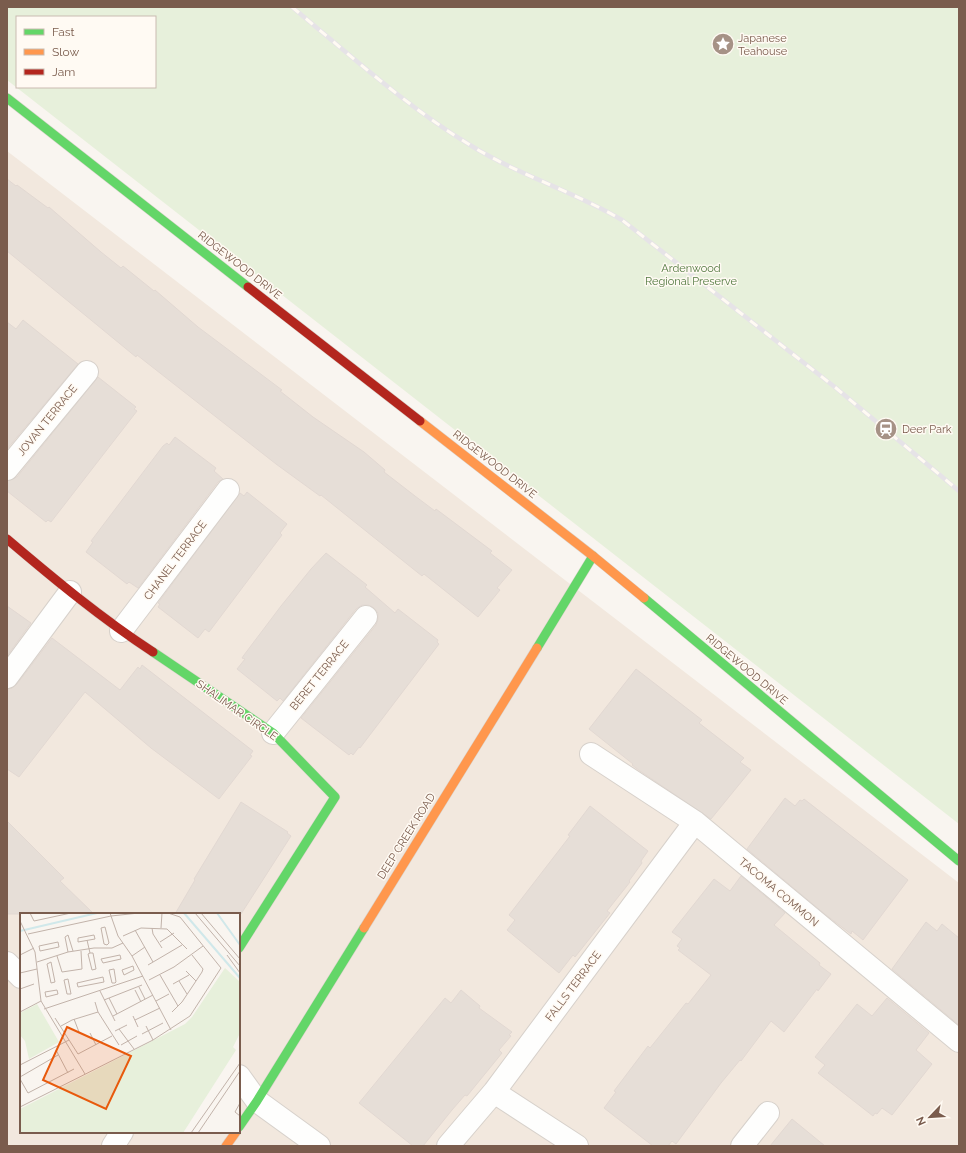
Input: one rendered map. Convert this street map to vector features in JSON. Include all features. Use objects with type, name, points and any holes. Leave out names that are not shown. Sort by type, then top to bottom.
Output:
[{"type":"street","name":"RIDGEWOOD DRIVE","points":[[7,98],[593,556],[959,861]]},
{"type":"street","name":"JOVAN TERRACE","points":[[7,469],[88,372]]},
{"type":"street","name":"CHANEL TERRACE","points":[[121,630],[228,490]]},
{"type":"street","name":"SHALIMAR CIRCLE","points":[[7,539],[70,592],[121,630],[273,733],[335,797],[240,946]]},
{"type":"street","name":"DEEP CREEK ROAD","points":[[240,1124],[248,1103],[593,556]]},
{"type":"street","points":[[7,677],[70,592]]},
{"type":"street","name":"BERET TERRACE","points":[[273,733],[366,617]]},
{"type":"street","name":"TACOMA COMMON","points":[[591,754],[695,822],[959,1041]]},
{"type":"street","name":"FALLS TERRACE","points":[[448,1146],[494,1092],[695,822]]},
{"type":"street","points":[[7,963],[20,976]]},
{"type":"street","points":[[240,1079],[248,1103],[319,1146]]},
{"type":"street","points":[[494,1092],[577,1146]]},
{"type":"street","points":[[742,1146],[768,1113]]},
{"type":"street","points":[[113,1146],[121,1133]]},
{"type":"street","points":[[226,1146],[235,1133]]},
{"type":"shaded area","points":[[7,151],[959,883],[959,1146],[7,1146]]},
{"type":"green space","name":"Ardenwood Regional Preserve","points":[[7,7],[959,7],[959,824],[17,88],[156,88],[156,16],[16,16],[16,87],[7,80]]},
{"type":"building","points":[[7,179],[48,208],[49,207],[121,268],[123,266],[154,291],[155,290],[198,327],[282,390],[280,391],[313,417],[364,452],[385,470],[384,472],[435,511],[436,509],[492,551],[490,553],[512,570],[497,588],[500,590],[478,617],[424,574],[422,576],[321,495],[320,496],[276,464],[137,355],[136,357],[7,251]]},
{"type":"building","points":[[23,320],[78,364],[7,449],[7,322],[16,329]]},
{"type":"building","points":[[98,377],[136,407],[134,409],[137,411],[51,522],[48,520],[46,522],[7,491],[7,481],[17,477]]},
{"type":"building","points":[[175,437],[216,468],[214,471],[223,479],[218,482],[138,588],[129,582],[127,584],[86,552],[93,542],[91,541],[163,446],[167,443],[169,445]]},
{"type":"building","points":[[247,492],[287,524],[280,533],[282,535],[209,632],[205,629],[198,638],[158,607],[160,604],[158,603],[240,493],[244,496]]},
{"type":"building","points":[[326,553],[367,585],[365,587],[395,613],[398,609],[438,640],[437,642],[439,644],[360,748],[359,747],[353,755],[351,753],[349,755],[301,718],[376,625],[378,613],[373,607],[362,605],[356,609],[283,701],[280,698],[277,701],[237,669],[245,659],[242,658],[244,655],[281,606]]},
{"type":"building","points":[[7,606],[31,623],[7,656]]},
{"type":"building","points":[[52,638],[120,690],[138,667],[140,669],[142,665],[253,751],[250,755],[252,756],[219,799],[151,748],[85,692],[19,777],[7,769],[7,689],[12,688],[17,684]]},
{"type":"building","points":[[636,669],[702,720],[699,723],[744,758],[740,762],[751,770],[711,819],[640,771],[589,729]]},
{"type":"building","points":[[785,798],[795,806],[800,800],[802,801],[804,799],[908,880],[863,940],[852,931],[851,934],[826,915],[747,849]]},
{"type":"building","points":[[241,802],[288,832],[287,833],[291,836],[241,914],[176,913],[195,880],[194,879]]},
{"type":"building","points":[[590,806],[648,851],[641,861],[642,863],[629,881],[630,882],[607,911],[610,913],[575,957],[573,955],[559,973],[507,930],[515,920],[509,915],[570,836],[568,835]]},
{"type":"building","points":[[7,821],[64,878],[60,881],[93,913],[7,914]]},
{"type":"building","points":[[741,876],[785,913],[774,925],[831,974],[818,991],[817,989],[784,1032],[771,1021],[741,1061],[740,1060],[721,1083],[676,1144],[672,1141],[668,1146],[653,1146],[604,1108],[616,1092],[614,1091],[648,1046],[650,1048],[686,1003],[688,1004],[711,975],[678,950],[680,948],[677,946],[682,939],[672,932],[714,879],[730,891]]},
{"type":"building","points":[[926,922],[937,931],[942,924],[959,938],[959,1025],[892,969]]},
{"type":"building","points":[[461,990],[480,1006],[479,1008],[512,1032],[509,1035],[511,1036],[499,1050],[502,1053],[467,1096],[465,1095],[452,1110],[423,1146],[413,1146],[359,1103],[445,998],[451,1003]]},
{"type":"building","points":[[887,998],[929,1033],[916,1050],[932,1064],[892,1115],[882,1108],[873,1116],[818,1073],[825,1065],[815,1057],[857,1004],[872,1016]]},
{"type":"building","points":[[792,1119],[825,1146],[770,1146]]},
{"type":"railway","points":[[292,7],[401,97],[446,130],[488,156],[584,200],[622,220],[836,388],[959,491]]},
{"type":"traffic: fast","points":[[7,98],[248,287]]},
{"type":"traffic: fast","points":[[537,648],[593,556]]},
{"type":"traffic: fast","points":[[644,598],[959,861]]},
{"type":"traffic: fast","points":[[153,652],[273,733],[335,797],[240,946]]},
{"type":"traffic: fast","points":[[240,1126],[257,1101],[364,928]]},
{"type":"traffic: slow","points":[[420,421],[593,556],[644,598]]},
{"type":"traffic: slow","points":[[364,928],[537,648]]},
{"type":"traffic: slow","points":[[226,1146],[235,1133]]},
{"type":"traffic: jam","points":[[248,287],[420,421]]},
{"type":"traffic: jam","points":[[7,539],[78,598],[153,652]]},
{"type":"place","name":"Japanese Teahouse","points":[[723,44]]},
{"type":"place","name":"Deer Park","points":[[886,429]]}]
